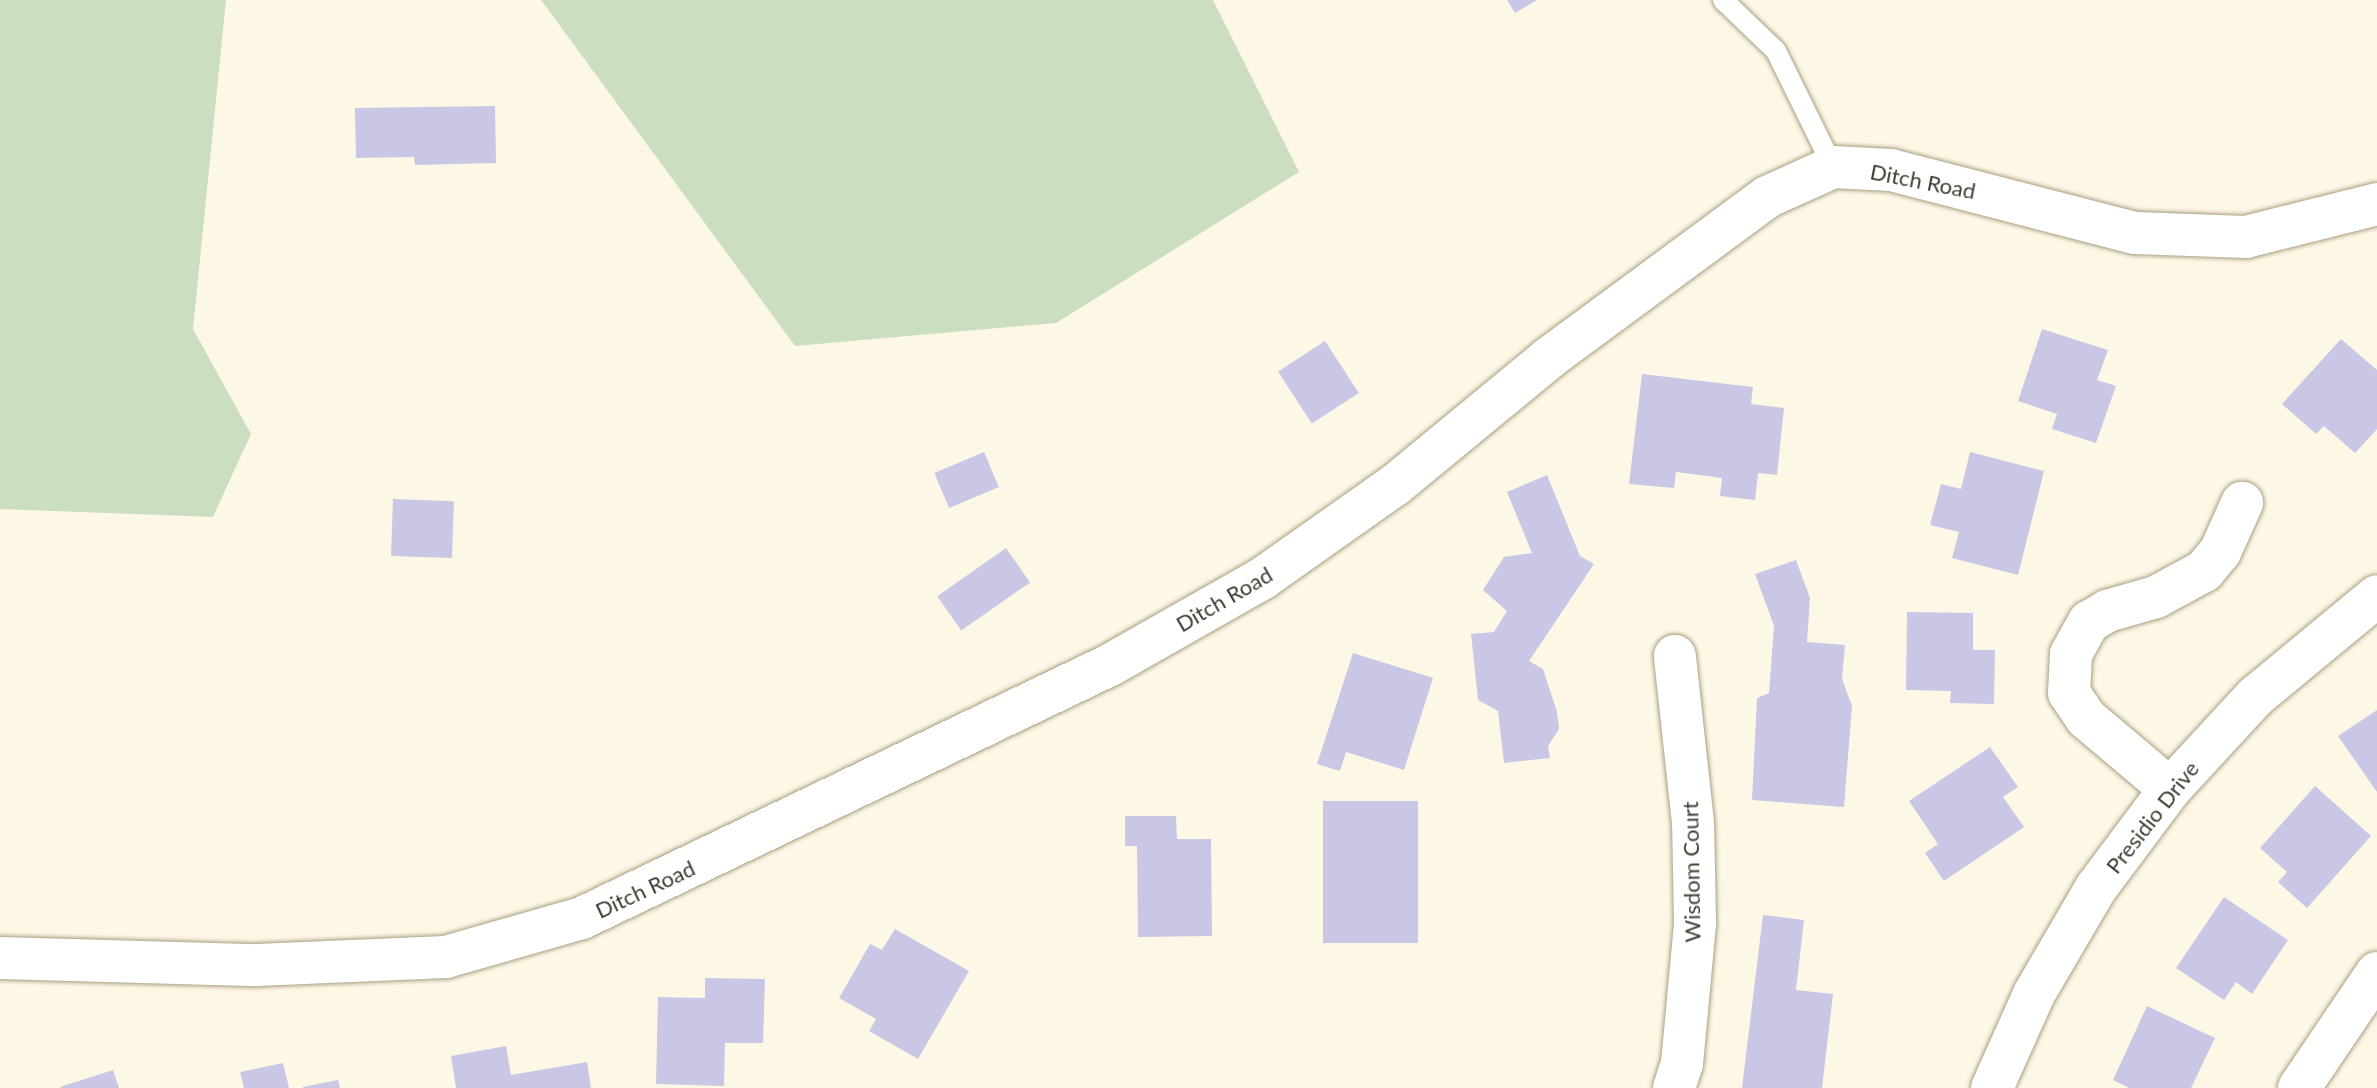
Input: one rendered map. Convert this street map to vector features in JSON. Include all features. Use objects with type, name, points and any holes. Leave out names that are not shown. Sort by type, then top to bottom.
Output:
[{"type":"street","name":"Ditch Road","points":[[0,958],[257,965],[446,957],[582,918],[1110,665],[1263,578],[1395,485],[1549,358],[1767,197],[1833,167],[1891,170],[2135,233],[2246,237],[2377,204]]},
{"type":"street","points":[[2170,789],[2086,718],[2069,693],[2071,654],[2089,622],[2107,611],[2156,597],[2204,571],[2220,552],[2242,503]]},
{"type":"street","name":"Presidio Drive","points":[[1992,1088],[2034,994],[2096,888],[2170,789],[2255,697],[2377,596]]},
{"type":"street","name":"Wisdom Court","points":[[1674,1088],[1682,1064],[1695,923],[1693,823],[1675,656]]},
{"type":"street","points":[[2299,1088],[2377,973]]},
{"type":"lane","points":[[1723,0],[1776,51],[1833,167]]},
{"type":"green space","points":[[0,0],[226,0],[193,329],[251,434],[213,517],[0,509]]},
{"type":"green space","points":[[541,0],[1213,0],[1299,172],[1056,323],[795,346]]},
{"type":"building","points":[[1507,0],[1537,0],[1515,13]]},
{"type":"building","points":[[495,106],[496,163],[415,165],[414,157],[356,158],[355,108]]},
{"type":"building","points":[[2042,329],[2108,350],[2097,380],[2116,386],[2096,443],[2052,429],[2057,414],[2018,401]]},
{"type":"building","points":[[2341,339],[2377,370],[2377,429],[2355,453],[2324,426],[2316,434],[2282,404]]},
{"type":"building","points":[[1325,341],[1359,393],[1312,423],[1278,371]]},
{"type":"building","points":[[1642,374],[1753,387],[1751,404],[1784,408],[1777,475],[1758,473],[1755,500],[1720,496],[1722,478],[1676,472],[1674,488],[1629,484]]},
{"type":"building","points":[[984,452],[999,487],[949,508],[934,473]]},
{"type":"building","points":[[1970,452],[2044,471],[2018,575],[1952,558],[1959,532],[1930,525],[1941,484],[1961,489]]},
{"type":"building","points":[[1547,475],[1580,556],[1594,564],[1529,661],[1543,669],[1557,712],[1559,729],[1548,746],[1550,758],[1504,763],[1498,711],[1478,700],[1471,634],[1494,632],[1507,611],[1483,590],[1504,557],[1532,553],[1507,492]]},
{"type":"building","points":[[393,499],[454,501],[452,558],[391,556]]},
{"type":"building","points":[[1006,548],[1030,582],[961,631],[937,596]]},
{"type":"building","points":[[1796,560],[1810,598],[1807,642],[1845,645],[1842,679],[1852,706],[1844,807],[1752,800],[1757,698],[1769,693],[1774,626],[1755,574]]},
{"type":"building","points":[[1907,612],[1973,613],[1973,650],[1995,650],[1994,704],[1950,703],[1951,691],[1906,690]]},
{"type":"building","points":[[1353,653],[1433,678],[1404,770],[1346,752],[1340,771],[1317,764]]},
{"type":"building","points":[[2377,710],[2377,792],[2338,736]]},
{"type":"building","points":[[1990,747],[2018,787],[2003,797],[2024,827],[1944,881],[1925,853],[1938,844],[1909,801]]},
{"type":"building","points":[[2315,786],[2371,836],[2307,908],[2278,882],[2287,872],[2260,848]]},
{"type":"building","points":[[1323,801],[1418,801],[1418,943],[1323,943]]},
{"type":"building","points":[[1125,816],[1176,816],[1177,839],[1211,839],[1212,936],[1138,937],[1137,846],[1125,846]]},
{"type":"building","points":[[2224,897],[2288,940],[2252,994],[2236,982],[2224,1000],[2176,968]]},
{"type":"building","points":[[1763,915],[1804,920],[1796,990],[1833,994],[1822,1088],[1742,1088]]},
{"type":"building","points":[[895,929],[969,971],[918,1059],[869,1031],[876,1019],[839,998],[870,944],[882,950]]},
{"type":"building","points":[[705,978],[765,979],[763,1043],[725,1043],[724,1086],[656,1084],[658,997],[705,998]]},
{"type":"building","points":[[2147,1006],[2215,1038],[2191,1088],[2129,1088],[2113,1080]]},
{"type":"building","points":[[506,1046],[511,1075],[587,1062],[591,1088],[456,1088],[451,1056]]},
{"type":"building","points":[[283,1063],[289,1088],[244,1088],[240,1072]]},
{"type":"building","points":[[113,1070],[119,1088],[60,1087]]},
{"type":"building","points":[[338,1080],[340,1088],[303,1088],[303,1087]]}]
